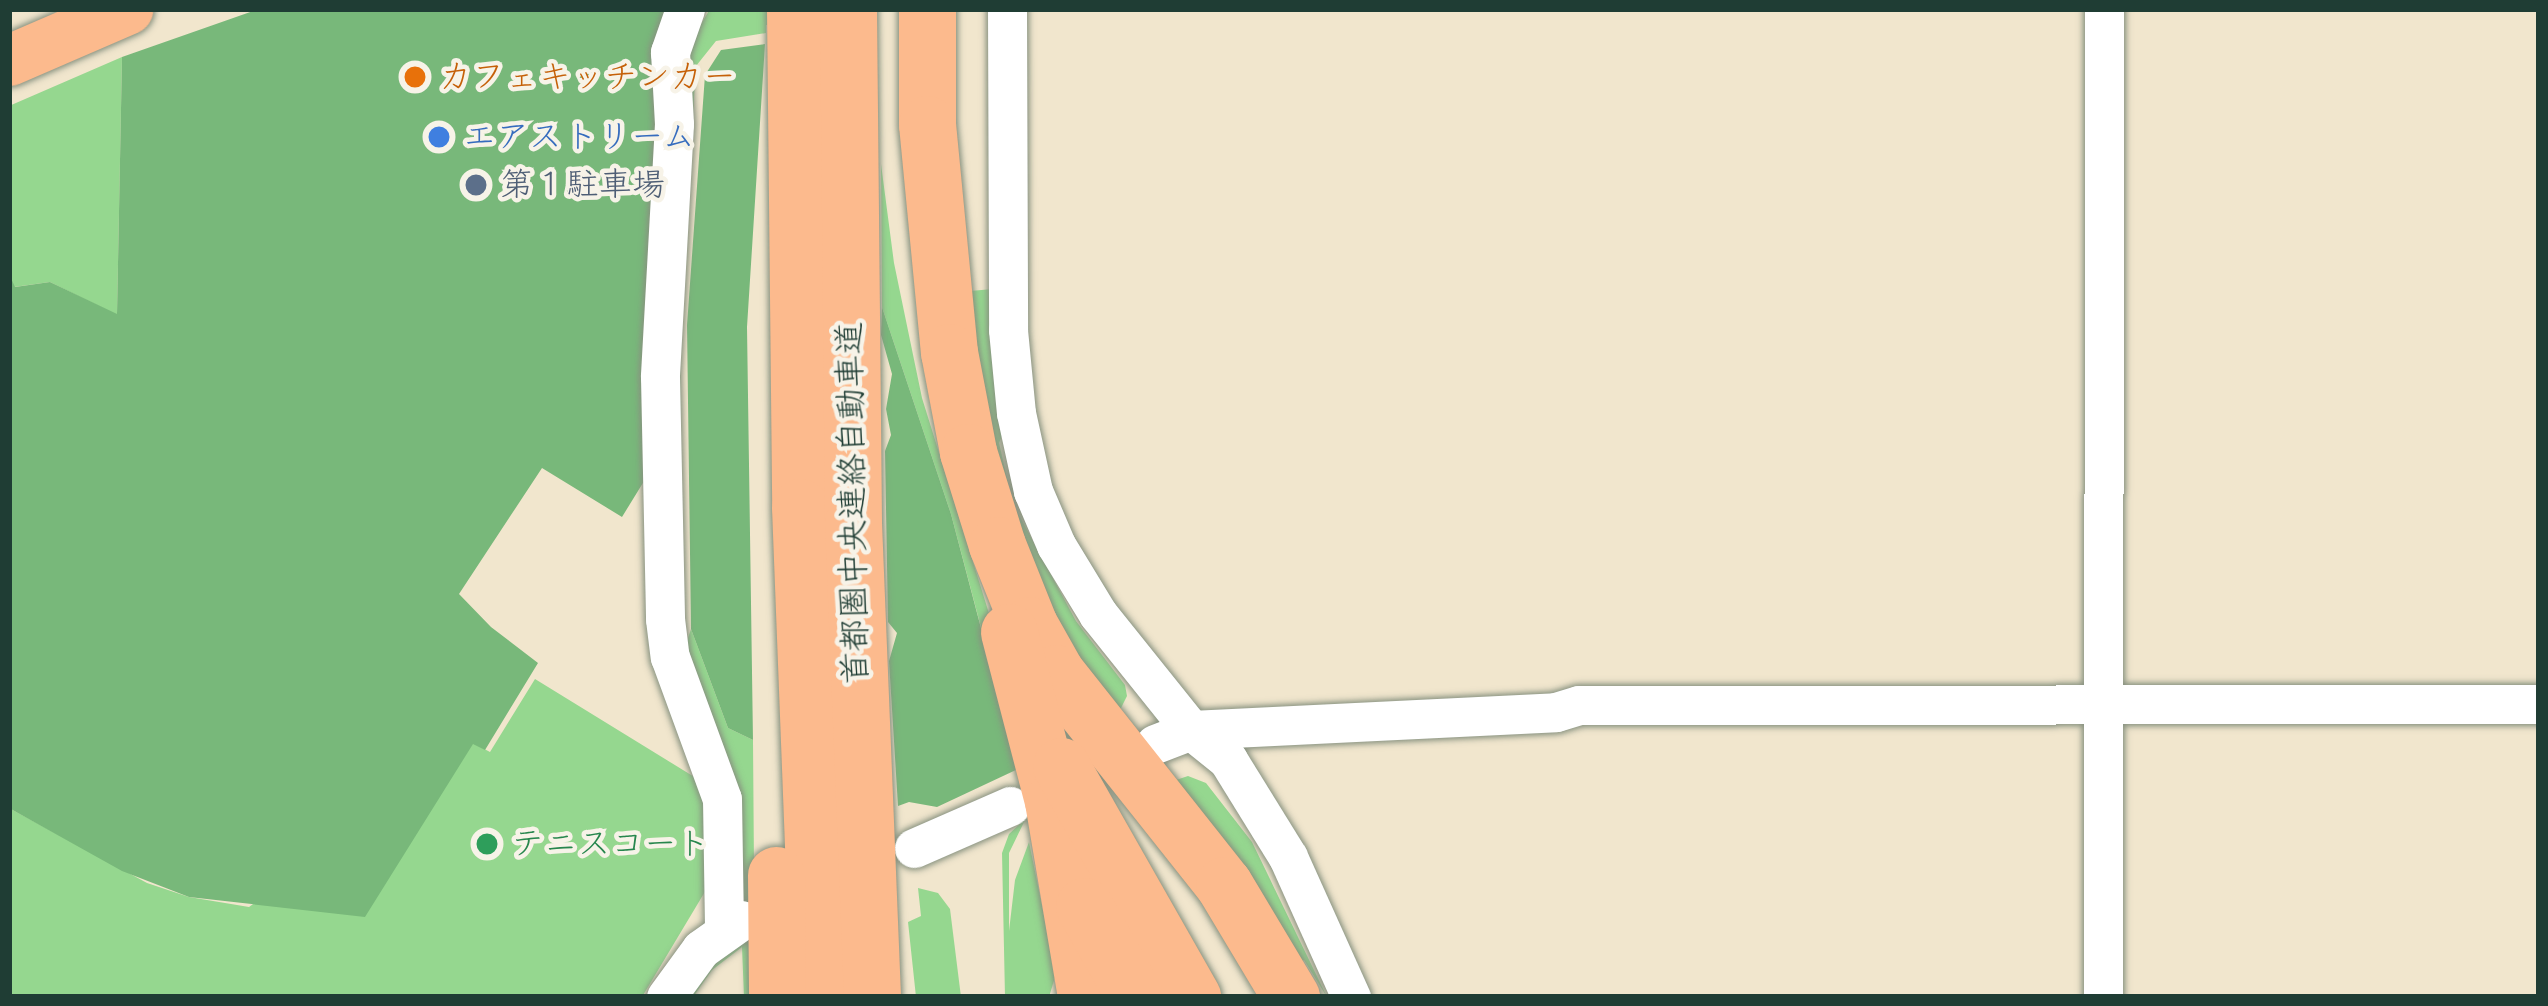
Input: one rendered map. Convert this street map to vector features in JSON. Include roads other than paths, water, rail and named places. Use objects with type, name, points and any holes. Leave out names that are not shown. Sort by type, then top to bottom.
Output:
[{"type":"highway","points":[[897,9],[898,125],[915,323],[973,535],[1025,682],[1064,774],[1192,997]]},
{"type":"highway","points":[[927,9],[933,204],[959,416],[978,490],[1029,625],[1149,736],[1224,886],[1291,997]]},
{"type":"highway","points":[[777,997],[766,318],[816,33]]},
{"type":"highway","name":"首都圏中央連絡自動車道","points":[[816,33],[872,997]]},
{"type":"highway","name":"首都圏中央連絡自動車道","points":[[816,33],[800,507],[819,997]]},
{"type":"highway","points":[[1025,682],[1032,804],[1135,997]]},
{"type":"highway","points":[[858,705],[889,997]]},
{"type":"highway","points":[[1149,736],[1151,851],[1227,997]]},
{"type":"highway","points":[[1149,736],[1257,997]]},
{"type":"highway","points":[[1032,804],[1165,997]]},
{"type":"highway","points":[[1062,866],[1089,981]]},
{"type":"main road","points":[[9,60],[127,9]]},
{"type":"street","points":[[666,997],[733,924],[722,799],[670,657],[665,620],[662,285],[674,124],[670,52],[686,9]]},
{"type":"street","points":[[1007,9],[1008,330],[1016,413],[1033,491],[1149,736],[1228,760],[1276,838],[1352,997]]},
{"type":"street","points":[[2104,9],[2104,997]]},
{"type":"street","points":[[1149,736],[1556,712],[1579,705],[2539,704]]},
{"type":"street","points":[[914,848],[1032,804]]},
{"type":"place","name":"カフェキッチンカー","points":[[415,77]]},
{"type":"place","name":"エアストリーム","points":[[439,137]]},
{"type":"place","name":"第１駐車場","points":[[476,185]]},
{"type":"place","name":"テニスコート","points":[[487,844]]}]
